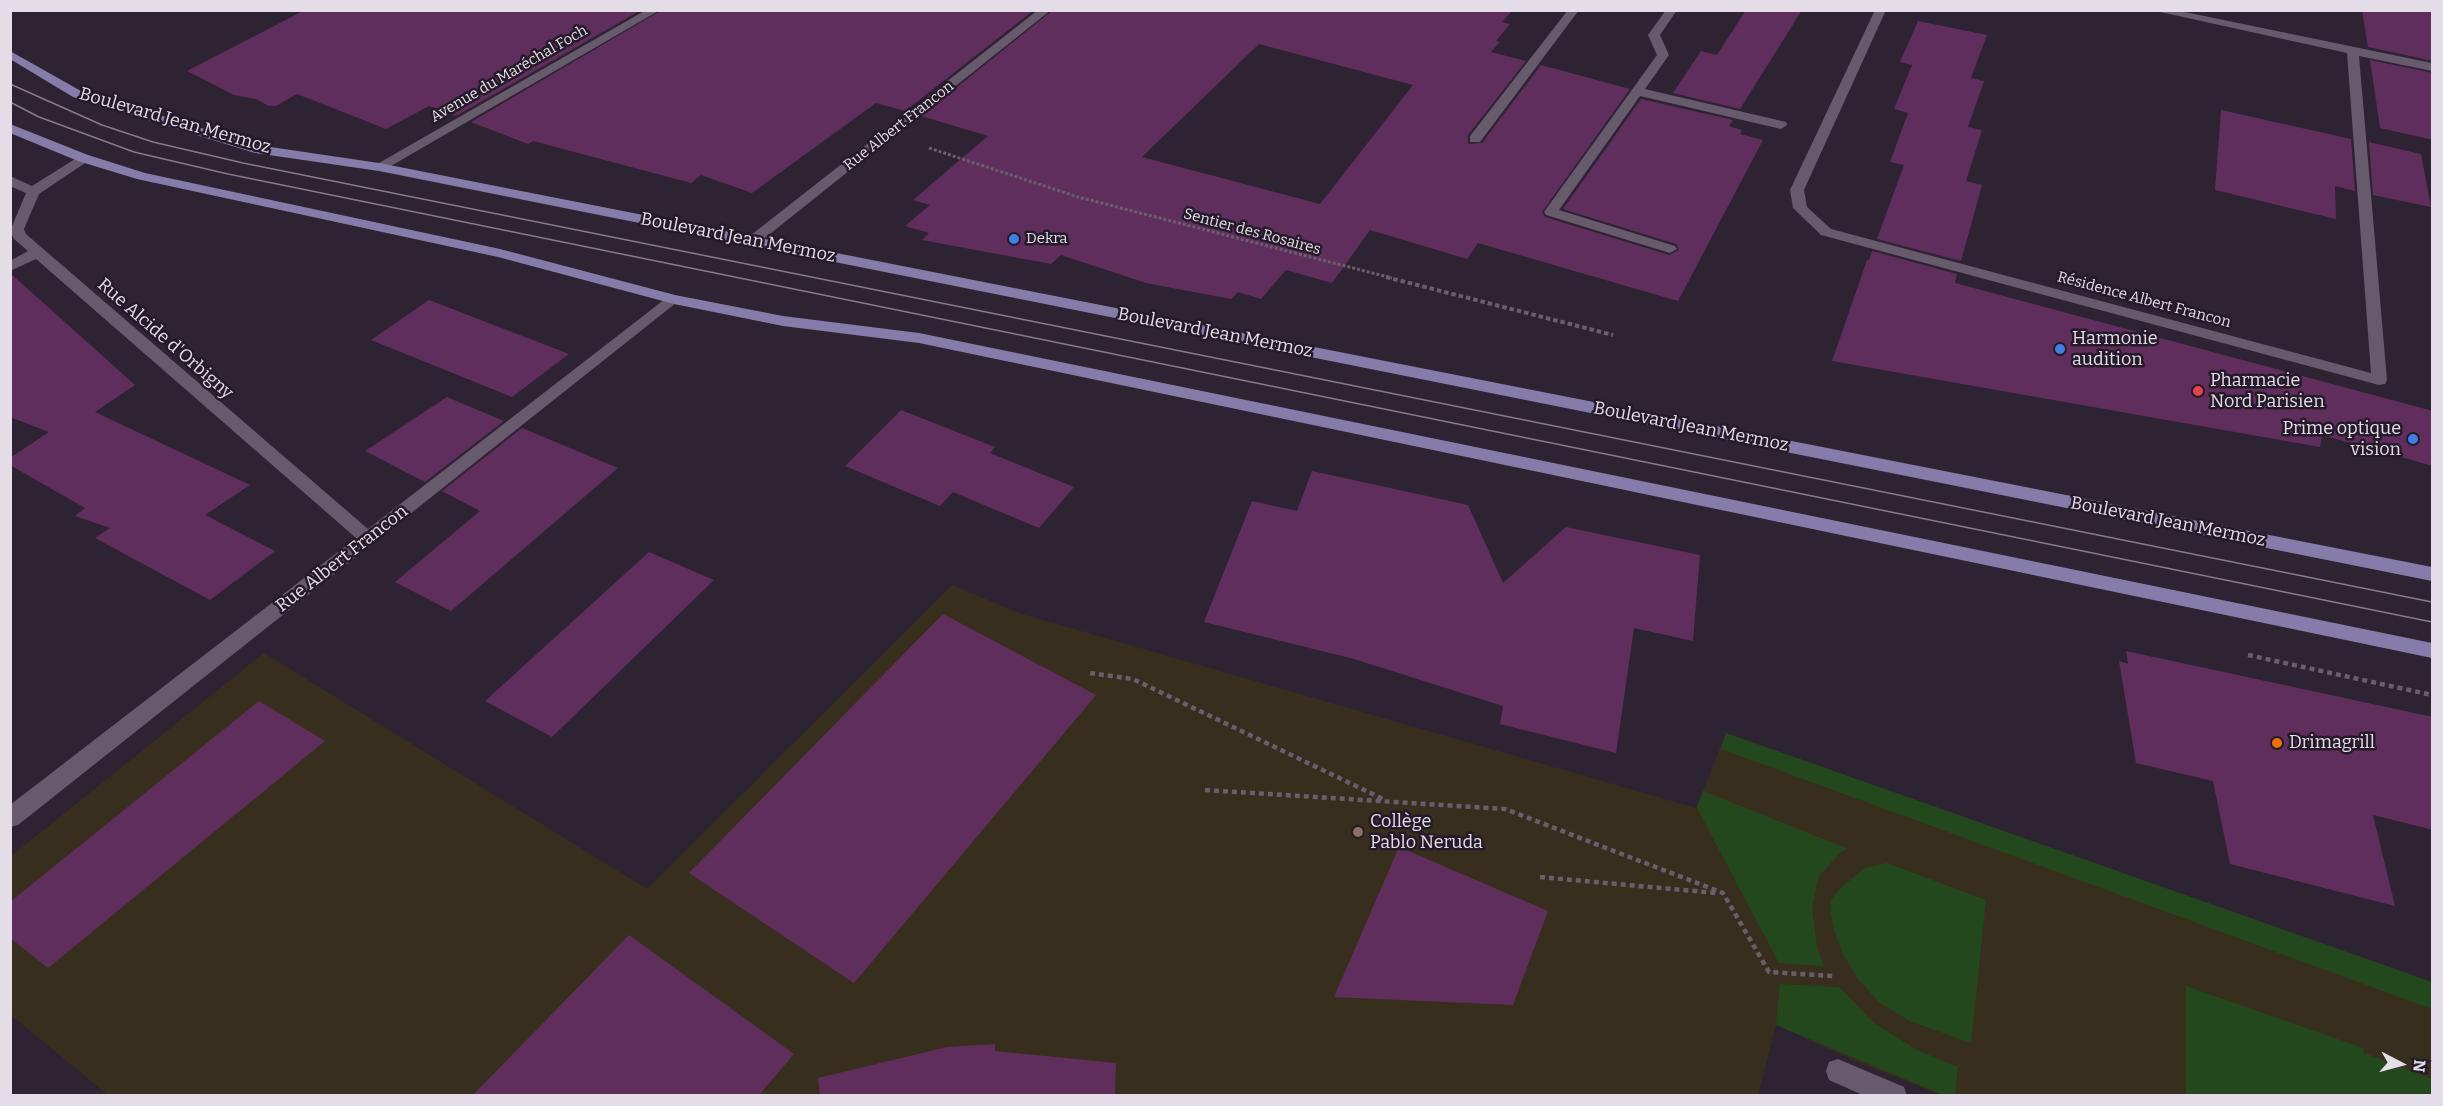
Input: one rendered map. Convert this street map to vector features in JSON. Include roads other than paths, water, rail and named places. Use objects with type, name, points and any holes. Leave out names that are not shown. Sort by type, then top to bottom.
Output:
[{"type":"main road","name":"Boulevard Jean Mermoz","points":[[10,54],[77,94],[255,149],[379,166],[751,242],[2433,574]]},
{"type":"main road","points":[[10,128],[83,158],[142,176],[500,253],[674,299],[783,321],[919,338],[2433,651]]},
{"type":"street","name":"Avenue du Maréchal Foch","points":[[379,166],[655,10]]},
{"type":"street","name":"Rue Albert Francon","points":[[751,242],[1046,10]]},
{"type":"street","points":[[1475,139],[1574,10]]},
{"type":"street","points":[[1670,249],[1551,212],[1663,55],[1654,35],[1672,10]]},
{"type":"street","name":"Résidence Albert Francon","points":[[1881,10],[1797,190],[1800,208],[1826,232],[2379,380],[2353,51]]},
{"type":"street","points":[[2156,10],[2433,67]]},
{"type":"street","points":[[1637,91],[1781,125]]},
{"type":"street","name":"Rue Alcide d'Orbigny","points":[[83,158],[33,192],[17,229],[19,236],[355,529],[369,538]]},
{"type":"street","points":[[10,180],[33,192]]},
{"type":"street","points":[[10,267],[36,253]]},
{"type":"street","name":"Rue Albert Francon","points":[[10,818],[674,299]]},
{"type":"street","points":[[1838,1071],[1895,1095]]},
{"type":"tram line","points":[[10,84],[102,125],[153,142],[243,163],[2432,602]]},
{"type":"tram line","points":[[10,102],[39,117],[134,152],[228,174],[2432,622]]},
{"type":"place","name":"Dekra","points":[[1014,239]]},
{"type":"place","name":"Harmonie audition","points":[[2060,349]]},
{"type":"place","name":"Pharmacie Nord Parisien","points":[[2198,391]]},
{"type":"place","name":"Prime optique vision","points":[[2413,439]]},
{"type":"place","name":"Drimagrill","points":[[2277,743]]},
{"type":"place","name":"Collège Pablo Neruda","points":[[1358,832]]}]
